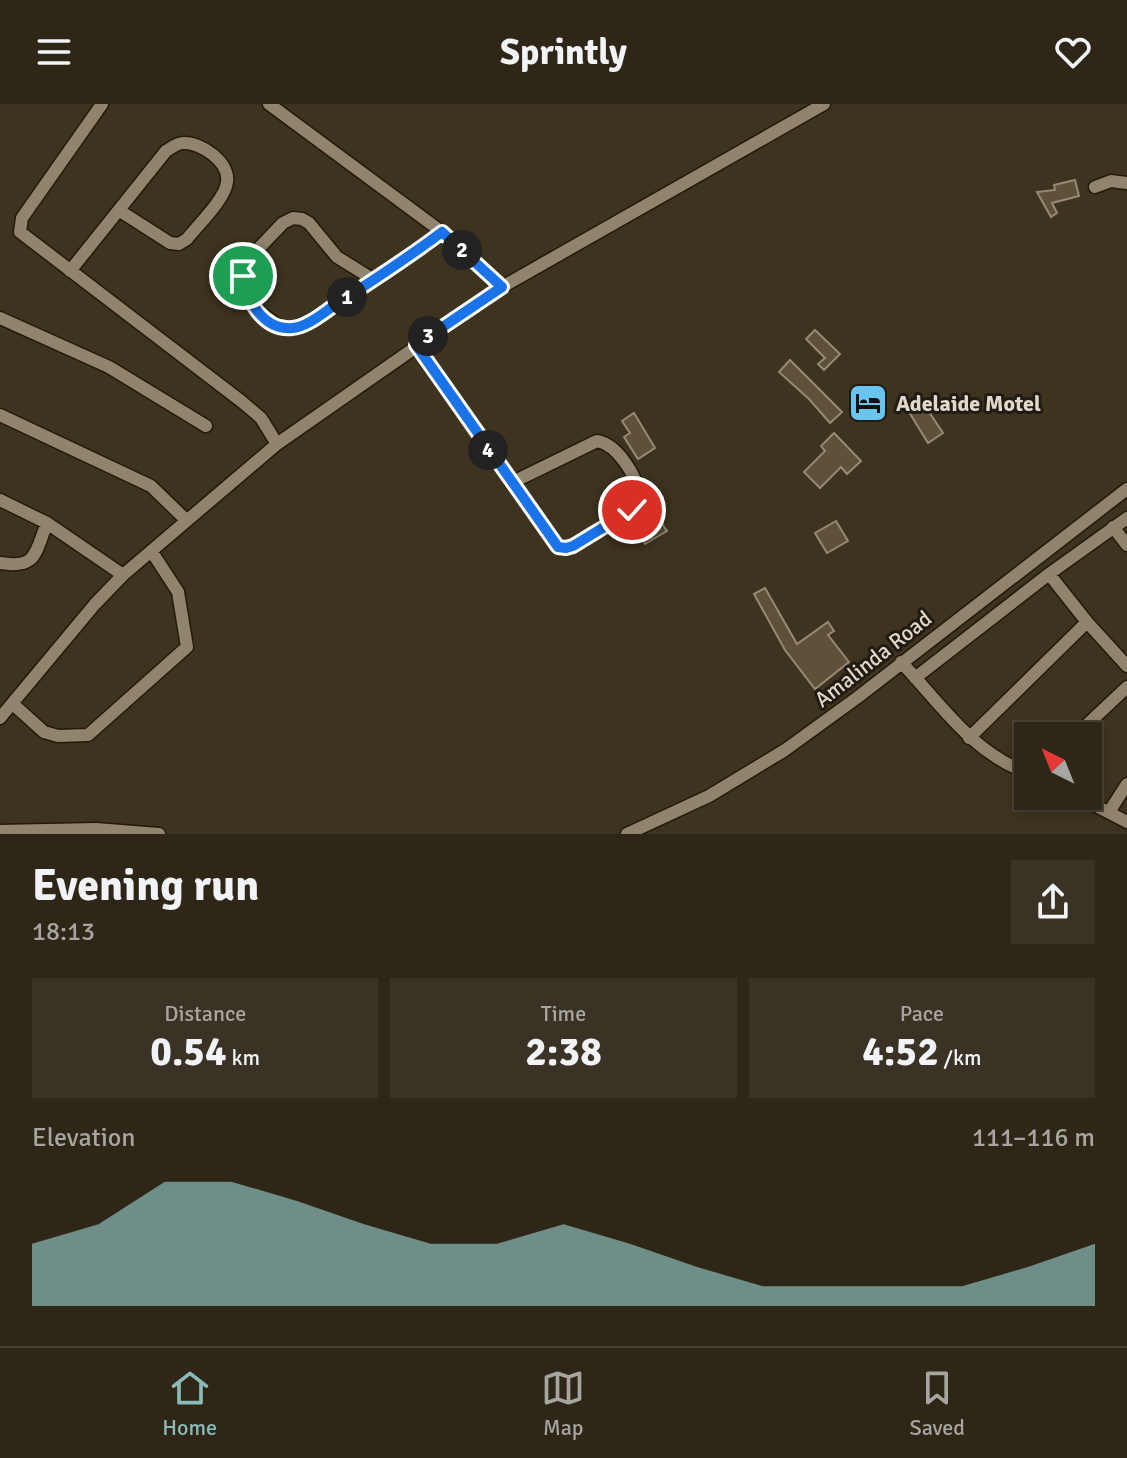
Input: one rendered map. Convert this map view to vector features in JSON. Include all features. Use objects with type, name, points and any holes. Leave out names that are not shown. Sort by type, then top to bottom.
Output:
[{"type":"street","points":[[102,104],[19,225],[20,232],[241,401],[261,418],[277,444]]},
{"type":"street","points":[[269,104],[442,232],[502,287]]},
{"type":"street","points":[[0,718],[123,575],[277,444],[502,287],[824,104]]},
{"type":"street","points":[[70,271],[174,145],[183,143],[211,153],[226,170],[227,186],[221,196],[187,239],[179,244],[170,243],[120,211]]},
{"type":"street","points":[[1095,187],[1111,181],[1127,183]]},
{"type":"street","points":[[374,280],[337,257],[309,223],[293,218],[283,223],[260,247],[249,260],[243,276],[244,291],[252,306],[280,327],[293,328],[307,323],[374,280],[442,232]]},
{"type":"street","points":[[0,318],[109,367],[206,426]]},
{"type":"street","points":[[416,345],[511,483],[553,542],[566,548],[632,510],[639,495],[633,477],[611,446],[597,441],[511,483]]},
{"type":"street","points":[[0,415],[151,486],[186,520]]},
{"type":"street","name":"Amalinda Road","points":[[627,834],[709,796],[774,757],[833,716],[1127,489]]},
{"type":"street","points":[[0,500],[47,523],[123,575]]},
{"type":"street","points":[[915,678],[1127,518]]},
{"type":"street","points":[[0,563],[20,565],[28,562],[34,556],[47,523]]},
{"type":"street","points":[[1113,527],[1127,545]]},
{"type":"street","points":[[13,704],[44,732],[58,736],[88,735],[187,647],[178,592],[152,552]]},
{"type":"street","points":[[1049,574],[1127,666]]},
{"type":"street","points":[[969,738],[1087,622]]},
{"type":"street","points":[[901,662],[969,738],[1014,767]]},
{"type":"street","points":[[1090,722],[1127,687]]},
{"type":"street","points":[[1109,812],[1127,784]]},
{"type":"street","points":[[1102,808],[1127,822]]},
{"type":"street","points":[[0,831],[96,829],[159,834]]},
{"type":"building","points":[[1075,180],[1079,196],[1052,203],[1057,213],[1051,217],[1037,192],[1055,190],[1054,185]]},
{"type":"building","points":[[815,330],[840,354],[824,370],[818,364],[825,358],[806,339]]},
{"type":"building","points":[[790,360],[842,412],[830,423],[779,372]]},
{"type":"building","points":[[923,403],[943,433],[928,443],[909,412]]},
{"type":"building","points":[[634,413],[655,448],[638,459],[624,437],[630,433],[622,421]]},
{"type":"building","points":[[834,433],[861,461],[847,474],[841,467],[820,488],[804,472],[825,451],[821,446]]},
{"type":"building","points":[[654,512],[667,531],[645,544],[633,525]]},
{"type":"building","points":[[836,521],[848,541],[827,553],[815,533]]},
{"type":"building","points":[[765,588],[797,644],[828,622],[834,631],[828,635],[849,662],[815,689],[785,650],[754,594]]},
{"type":"place","name":"Adelaide Motel","points":[[868,403]]},
{"type":"route","points":[[243,276],[244,291],[252,306],[280,327],[293,328],[307,323],[374,280],[442,232],[502,287],[416,345],[558,547],[573,546],[632,510]]}]
